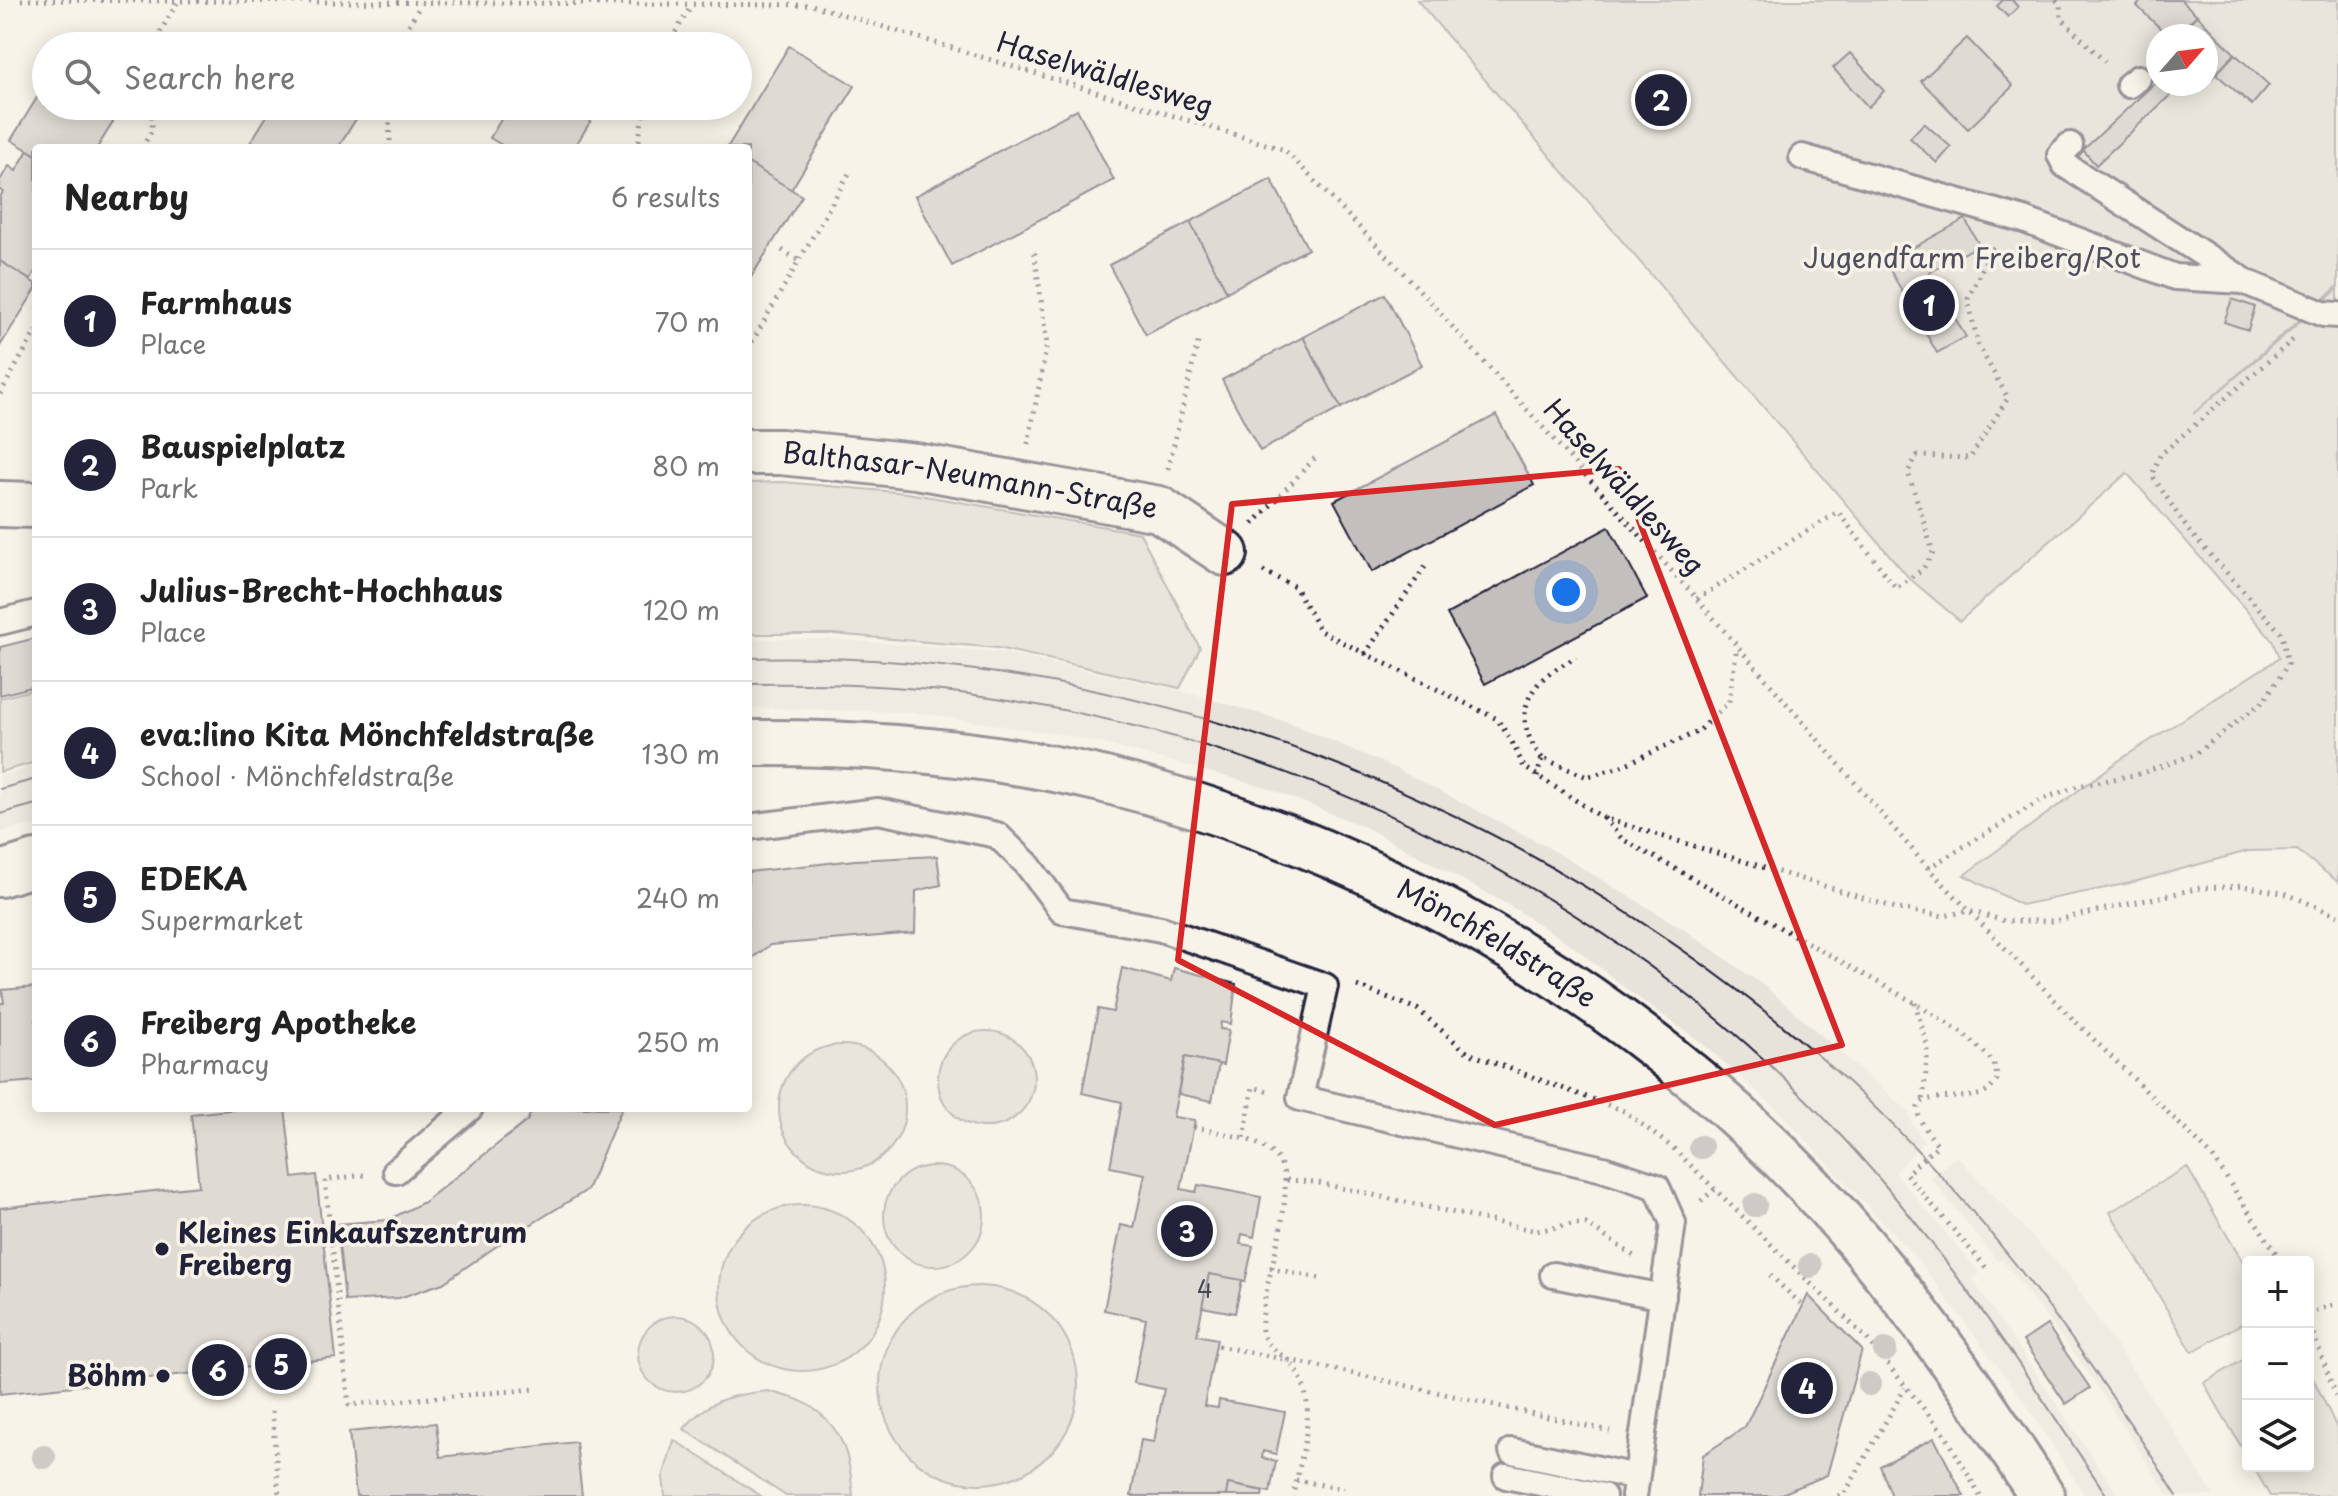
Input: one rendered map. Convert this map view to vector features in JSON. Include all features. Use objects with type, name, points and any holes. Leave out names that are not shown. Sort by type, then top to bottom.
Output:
[{"type":"main road","name":"Balthasar-Neumann-Straße","points":[[752,452],[781,452],[916,466],[1159,509],[1225,553]]},
{"type":"main road","points":[[0,504],[32,505]]},
{"type":"main road","name":"Mönchfeldstraße","points":[[752,743],[802,742],[900,748],[991,759],[1100,779],[1232,817],[1339,859],[1436,904],[1517,950],[1619,1018],[1716,1096],[1797,1174],[1861,1243],[1925,1323],[1981,1400],[2042,1496]]},
{"type":"main road","points":[[0,874],[32,864]]},
{"type":"lane","points":[[2070,145],[2060,155],[2065,165],[2243,281],[2324,312]]},
{"type":"lane","points":[[1802,157],[2024,220],[2175,277],[2243,281]]},
{"type":"lane","points":[[0,622],[32,614]]},
{"type":"lane","points":[[752,827],[878,811],[997,835],[1027,864],[1062,911],[1161,929],[1325,986],[1300,1098],[1603,1169],[1657,1187],[1673,1223],[1636,1486],[1512,1451]]},
{"type":"lane","points":[[396,1171],[465,1112]]},
{"type":"lane","points":[[1553,1275],[1664,1287]]},
{"type":"lane","points":[[1506,1476],[1603,1496]]},
{"type":"path","name":"Haselwäldlesweg","points":[[21,0],[812,5],[1285,150],[1414,284],[1697,599],[1928,868],[2072,1018],[2212,1156],[2278,1256]]},
{"type":"path","points":[[160,32],[178,2]]},
{"type":"path","points":[[405,32],[422,3]]},
{"type":"path","points":[[675,32],[692,4]]},
{"type":"path","points":[[144,144],[152,130],[152,120]]},
{"type":"path","points":[[389,120],[390,144]]},
{"type":"path","points":[[637,144],[642,120]]},
{"type":"path","points":[[752,342],[851,170]]},
{"type":"path","points":[[1020,484],[1047,344],[1034,249]]},
{"type":"path","points":[[782,250],[799,261]]},
{"type":"path","points":[[1697,599],[1838,512],[1896,588],[1923,569],[1933,552],[1908,472],[1917,456],[1970,458],[2008,398],[1978,345],[1968,299],[1991,250]]},
{"type":"path","points":[[1928,868],[2043,799],[2078,786],[2139,774],[2194,755],[2264,701],[2288,664],[2282,634],[2188,530],[2152,475],[2160,455],[2324,312]]},
{"type":"path","points":[[0,394],[32,338]]},
{"type":"path","points":[[1159,509],[1199,338]]},
{"type":"path","points":[[1315,458],[1225,553],[1295,587],[1320,631],[1497,719],[1524,767],[1603,818],[1899,909],[1944,916],[1969,911],[2005,921],[2053,921],[2200,888],[2244,886],[2287,894],[2338,916]]},
{"type":"path","points":[[1365,654],[1425,567]]},
{"type":"path","points":[[1576,657],[1539,682],[1523,710],[1529,741],[1542,758],[1587,777],[1617,768],[1699,731],[1729,702],[1737,645]]},
{"type":"path","points":[[1537,777],[1542,758]]},
{"type":"path","points":[[1603,818],[1622,839],[1915,1003],[1957,1030],[1995,1066],[1997,1080],[1990,1090],[1981,1095],[1936,1096],[1922,1103]]},
{"type":"path","points":[[1325,986],[1345,982],[1417,1009],[1468,1053],[1624,1111],[1673,1148],[1867,1339],[1946,1436],[1980,1496]]},
{"type":"path","points":[[1915,1003],[1928,1048],[1922,1103],[1918,1112],[1920,1123],[1938,1145],[1906,1174],[1987,1269]]},
{"type":"path","points":[[1244,1138],[1253,1087],[1300,1098]]},
{"type":"path","points":[[1194,1127],[1244,1138],[1263,1146],[1278,1160],[1287,1180],[1280,1236],[1270,1268],[1262,1327],[1272,1349],[1290,1361],[1303,1379],[1309,1402],[1293,1496]]},
{"type":"path","points":[[396,1171],[325,1180],[349,1405],[535,1389]]},
{"type":"path","points":[[1287,1180],[1314,1182],[1537,1231],[1586,1224],[1664,1287]]},
{"type":"path","points":[[1270,1268],[1319,1278]]},
{"type":"path","points":[[1770,1275],[1803,1306]]},
{"type":"path","points":[[2314,1313],[2338,1303]]},
{"type":"path","points":[[2312,1328],[2338,1401]]},
{"type":"path","points":[[1218,1346],[1643,1438]]},
{"type":"path","points":[[1838,1496],[1845,1495],[1905,1388]]},
{"type":"path","points":[[272,1411],[279,1496]]},
{"type":"path","points":[[1296,1480],[1344,1489]]},
{"type":"highlighted area","points":[[1619,469],[1842,1045],[1495,1125],[1178,960],[1232,504]]},
{"type":"shaded area","points":[[752,639],[830,639],[998,652],[1178,690],[1288,722],[1395,768],[1544,845],[1685,930],[1767,988],[1908,1111],[1913,1126],[1924,1141],[1895,1173],[1980,1273],[1972,1279],[2119,1496],[2085,1496],[2026,1404],[1917,1259],[1777,1109],[1702,1043],[1573,946],[1507,904],[1365,827],[1267,788],[1076,737],[911,712],[752,708]]},
{"type":"shaded area","points":[[32,767],[32,825],[0,832],[0,776]]},
{"type":"shaded area","points":[[1957,1156],[2068,1275],[2214,1496],[2169,1496],[2085,1368],[2002,1259],[1998,1262],[1930,1177]]},
{"type":"green space","name":"Jugendfarm Freiberg/Rot","points":[[1417,0],[2338,0],[2338,286],[2193,414],[2338,289],[2338,882],[2297,850],[2248,851],[2130,883],[2021,905],[1964,875],[2121,759],[2279,658],[2272,640],[2127,473],[1960,621],[1909,578]]},
{"type":"green space","points":[[783,482],[907,493],[1140,533],[1200,648],[1180,688],[998,648],[833,634],[752,634],[752,483]]},
{"type":"green space","points":[[32,690],[32,763],[0,772],[0,698]]},
{"type":"green space","points":[[986,1031],[1004,1034],[1020,1045],[1031,1061],[1034,1079],[1031,1097],[1020,1113],[1004,1124],[986,1127],[968,1124],[952,1113],[941,1097],[938,1079],[941,1061],[952,1045],[968,1034]]},
{"type":"green space","points":[[842,1045],[866,1050],[886,1064],[900,1084],[905,1108],[900,1132],[886,1152],[866,1166],[842,1171],[818,1166],[798,1152],[784,1132],[779,1108],[784,1084],[798,1064],[818,1050]]},
{"type":"green space","points":[[934,1166],[953,1169],[970,1180],[981,1197],[984,1216],[981,1235],[970,1252],[953,1263],[934,1266],[915,1263],[898,1252],[887,1235],[884,1216],[887,1197],[898,1180],[915,1169]]},
{"type":"green space","points":[[2187,1167],[2242,1261],[2242,1323],[2192,1352],[2110,1212]]},
{"type":"green space","points":[[802,1205],[834,1212],[861,1229],[878,1256],[885,1288],[878,1320],[861,1347],[834,1364],[802,1371],[770,1364],[743,1347],[726,1320],[719,1288],[726,1256],[743,1229],[770,1212]]},
{"type":"green space","points":[[979,1286],[1017,1294],[1049,1315],[1070,1347],[1078,1385],[1070,1423],[1049,1455],[1017,1476],[979,1484],[941,1476],[909,1455],[888,1423],[880,1385],[888,1347],[909,1315],[941,1294]]},
{"type":"green space","points":[[669,1316],[683,1316],[697,1322],[708,1333],[714,1354],[711,1369],[703,1381],[683,1392],[669,1392],[655,1386],[644,1375],[638,1361],[638,1347],[644,1333],[655,1322]]},
{"type":"green space","points":[[2242,1361],[2242,1448],[2204,1383]]},
{"type":"green space","points":[[2314,1380],[2338,1430],[2338,1496],[2270,1496],[2256,1472],[2314,1472]]},
{"type":"green space","points":[[768,1391],[801,1401],[828,1421],[847,1455],[853,1496],[786,1496],[684,1429],[702,1411],[721,1400]]},
{"type":"green space","points":[[674,1440],[761,1496],[665,1496],[663,1477]]},
{"type":"building","points":[[2003,0],[2012,0],[2018,7],[2008,17],[1997,6]]},
{"type":"building","points":[[2142,0],[2181,0],[2197,15],[2188,24],[2156,24],[2137,6]]},
{"type":"building","points":[[2197,15],[2206,24],[2188,24]]},
{"type":"building","points":[[2218,37],[2235,54],[2218,72]]},
{"type":"building","points":[[1967,38],[2013,86],[1968,129],[1921,81]]},
{"type":"building","points":[[789,46],[855,86],[791,190],[752,166],[752,144],[729,144],[744,120],[752,120],[752,107]]},
{"type":"building","points":[[1850,53],[1884,91],[1868,107],[1833,68]]},
{"type":"building","points":[[2235,54],[2269,85],[2252,105],[2218,76]]},
{"type":"building","points":[[2146,91],[2146,96],[2169,96],[2096,165],[2083,150]]},
{"type":"building","points":[[32,106],[32,120],[114,120],[99,144],[32,144],[32,153],[11,140]]},
{"type":"building","points":[[1077,109],[1114,180],[952,266],[915,196]]},
{"type":"building","points":[[264,120],[355,120],[340,144],[249,144]]},
{"type":"building","points":[[501,120],[591,120],[576,144],[500,144],[490,138]]},
{"type":"building","points":[[1924,123],[1951,147],[1937,163],[1910,138]]},
{"type":"building","points":[[28,150],[32,152],[30,280],[0,261],[0,197],[3,192],[0,190],[0,180],[9,166],[16,171]]},
{"type":"building","points":[[752,165],[802,196],[752,276]]},
{"type":"building","points":[[1271,179],[1308,249],[1227,292],[1190,222]]},
{"type":"building","points":[[1965,219],[1979,245],[1929,273],[1966,337],[1937,353],[1886,263]]},
{"type":"building","points":[[1190,222],[1227,292],[1146,335],[1109,265]]},
{"type":"building","points":[[0,261],[32,281],[32,295],[0,346]]},
{"type":"building","points":[[1385,294],[1422,365],[1341,408],[1303,337]]},
{"type":"building","points":[[2232,299],[2255,307],[2248,330],[2224,322]]},
{"type":"building","points":[[1303,337],[1341,408],[1260,451],[1222,380]]},
{"type":"building","points":[[1496,415],[1534,485],[1372,572],[1334,501]]},
{"type":"building","points":[[1609,527],[1647,598],[1485,684],[1447,614]]},
{"type":"building","points":[[32,639],[32,687],[0,695],[0,647]]},
{"type":"building","points":[[937,856],[941,885],[916,891],[915,933],[770,945],[752,958],[752,872],[855,860]]},
{"type":"building","points":[[1122,968],[1171,981],[1174,968],[1236,984],[1231,1024],[1221,1022],[1220,1029],[1229,1030],[1223,1065],[1185,1057],[1173,1117],[1195,1120],[1181,1189],[1196,1192],[1198,1185],[1261,1197],[1254,1237],[1242,1234],[1240,1244],[1253,1246],[1245,1282],[1209,1274],[1197,1335],[1217,1339],[1204,1406],[1218,1408],[1219,1400],[1285,1412],[1276,1454],[1263,1451],[1262,1458],[1276,1461],[1270,1492],[1228,1484],[1226,1496],[1131,1496],[1141,1440],[1154,1442],[1164,1389],[1134,1383],[1146,1319],[1104,1310],[1121,1225],[1134,1228],[1145,1174],[1110,1167],[1122,1102],[1082,1093],[1098,1009],[1113,1012]]},
{"type":"building","points":[[32,987],[32,1081],[0,1084],[2,990]]},
{"type":"building","points":[[1185,1057],[1219,1064],[1212,1101],[1178,1094]]},
{"type":"building","name":"Kleines Einkaufszentrum Freiberg","points":[[285,1112],[293,1178],[316,1175],[336,1358],[0,1394],[0,1208],[199,1186],[191,1114]]},
{"type":"building","points":[[531,1112],[620,1112],[587,1190],[443,1283],[399,1298],[345,1301],[337,1224],[388,1220],[424,1202],[527,1121]]},
{"type":"building","points":[[1209,1274],[1242,1280],[1235,1313],[1202,1307]]},
{"type":"building","points":[[1808,1295],[1862,1350],[1827,1475],[1777,1496],[1698,1496],[1703,1455],[1745,1427]]},
{"type":"building","points":[[2047,1325],[2090,1388],[2066,1404],[2023,1341]]},
{"type":"building","points":[[436,1423],[440,1457],[576,1442],[582,1496],[356,1496],[349,1432]]},
{"type":"building","points":[[1934,1438],[1964,1496],[1892,1496],[1880,1466]]},
{"type":"building","points":[[1228,1484],[1263,1491],[1262,1496],[1226,1496]]},
{"type":"tram line","points":[[752,658],[895,662],[1039,680],[1182,712],[1320,758],[1455,816],[1583,886],[1705,966],[1820,1057],[1922,1155],[2015,1263],[2058,1320],[2177,1496]]},
{"type":"tram line","points":[[752,684],[930,690],[990,697],[1110,720],[1228,753],[1343,795],[1454,846],[1561,907],[1662,976],[1757,1053],[1844,1139],[1950,1267],[2107,1496]]},
{"type":"tram line","points":[[0,789],[32,780]]},
{"type":"tram line","points":[[0,814],[32,805]]},
{"type":"place","name":"Bauspielplatz","points":[[1661,100]]},
{"type":"place","name":"Farmhaus","points":[[1929,305]]},
{"type":"place","name":"Julius-Brecht-Hochhaus","points":[[1187,1231]]},
{"type":"place","name":"Kleines Einkaufszentrum Freiberg","points":[[162,1249]]},
{"type":"place","name":"EDEKA","points":[[281,1364]]},
{"type":"place","name":"Freiberg Apotheke","points":[[218,1370]]},
{"type":"place","name":"Böhm","points":[[163,1376]]},
{"type":"place","name":"eva:lino Kita Mönchfeldstraße","points":[[1807,1388]]}]
